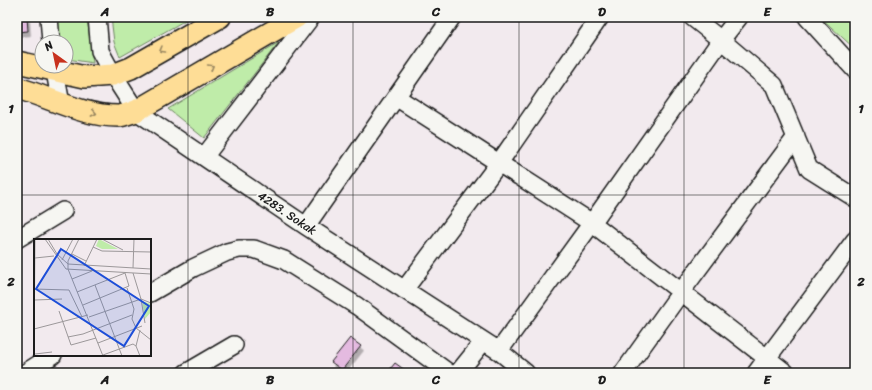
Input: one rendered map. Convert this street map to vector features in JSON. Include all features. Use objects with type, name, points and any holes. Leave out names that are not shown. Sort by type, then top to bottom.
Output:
[{"type":"main road","points":[[74,74],[85,77],[113,75],[131,68],[220,17]]},
{"type":"main road","points":[[17,88],[94,114],[119,116],[136,111],[297,17]]},
{"type":"main road","points":[[17,62],[34,65]]},
{"type":"street","points":[[49,17],[50,34]]},
{"type":"street","name":"4283. Sokak","points":[[97,17],[100,51],[113,75],[136,111],[306,226],[499,351],[526,373]]},
{"type":"street","points":[[204,157],[311,17]]},
{"type":"street","points":[[306,226],[452,17]]},
{"type":"street","points":[[404,290],[499,163],[600,17]]},
{"type":"street","points":[[692,17],[774,85],[809,169],[855,198]]},
{"type":"street","points":[[499,351],[739,17]]},
{"type":"street","points":[[807,17],[855,70]]},
{"type":"street","points":[[55,74],[61,104]]},
{"type":"street","points":[[396,97],[592,223],[786,373]]},
{"type":"street","points":[[623,373],[796,137]]},
{"type":"street","points":[[17,239],[63,211]]},
{"type":"street","points":[[756,373],[855,240]]},
{"type":"street","points":[[151,292],[193,268],[227,252],[239,249],[254,249],[284,260],[357,306],[449,373]]},
{"type":"street","points":[[458,373],[483,342]]},
{"type":"street","points":[[186,373],[234,345]]},
{"type":"street","points":[[25,373],[51,356]]},
{"type":"green space","points":[[56,17],[87,17],[93,63],[74,60],[74,34],[58,34]]},
{"type":"green space","points":[[111,17],[191,17],[120,57],[114,42]]},
{"type":"green space","points":[[820,17],[855,17],[855,49]]},
{"type":"green space","points":[[279,42],[204,138],[168,109]]},
{"type":"building","points":[[17,17],[27,17],[28,31],[17,32]]},
{"type":"building","points":[[350,338],[361,346],[342,370],[331,362]]},
{"type":"building","points":[[395,363],[409,373],[387,373]]}]
